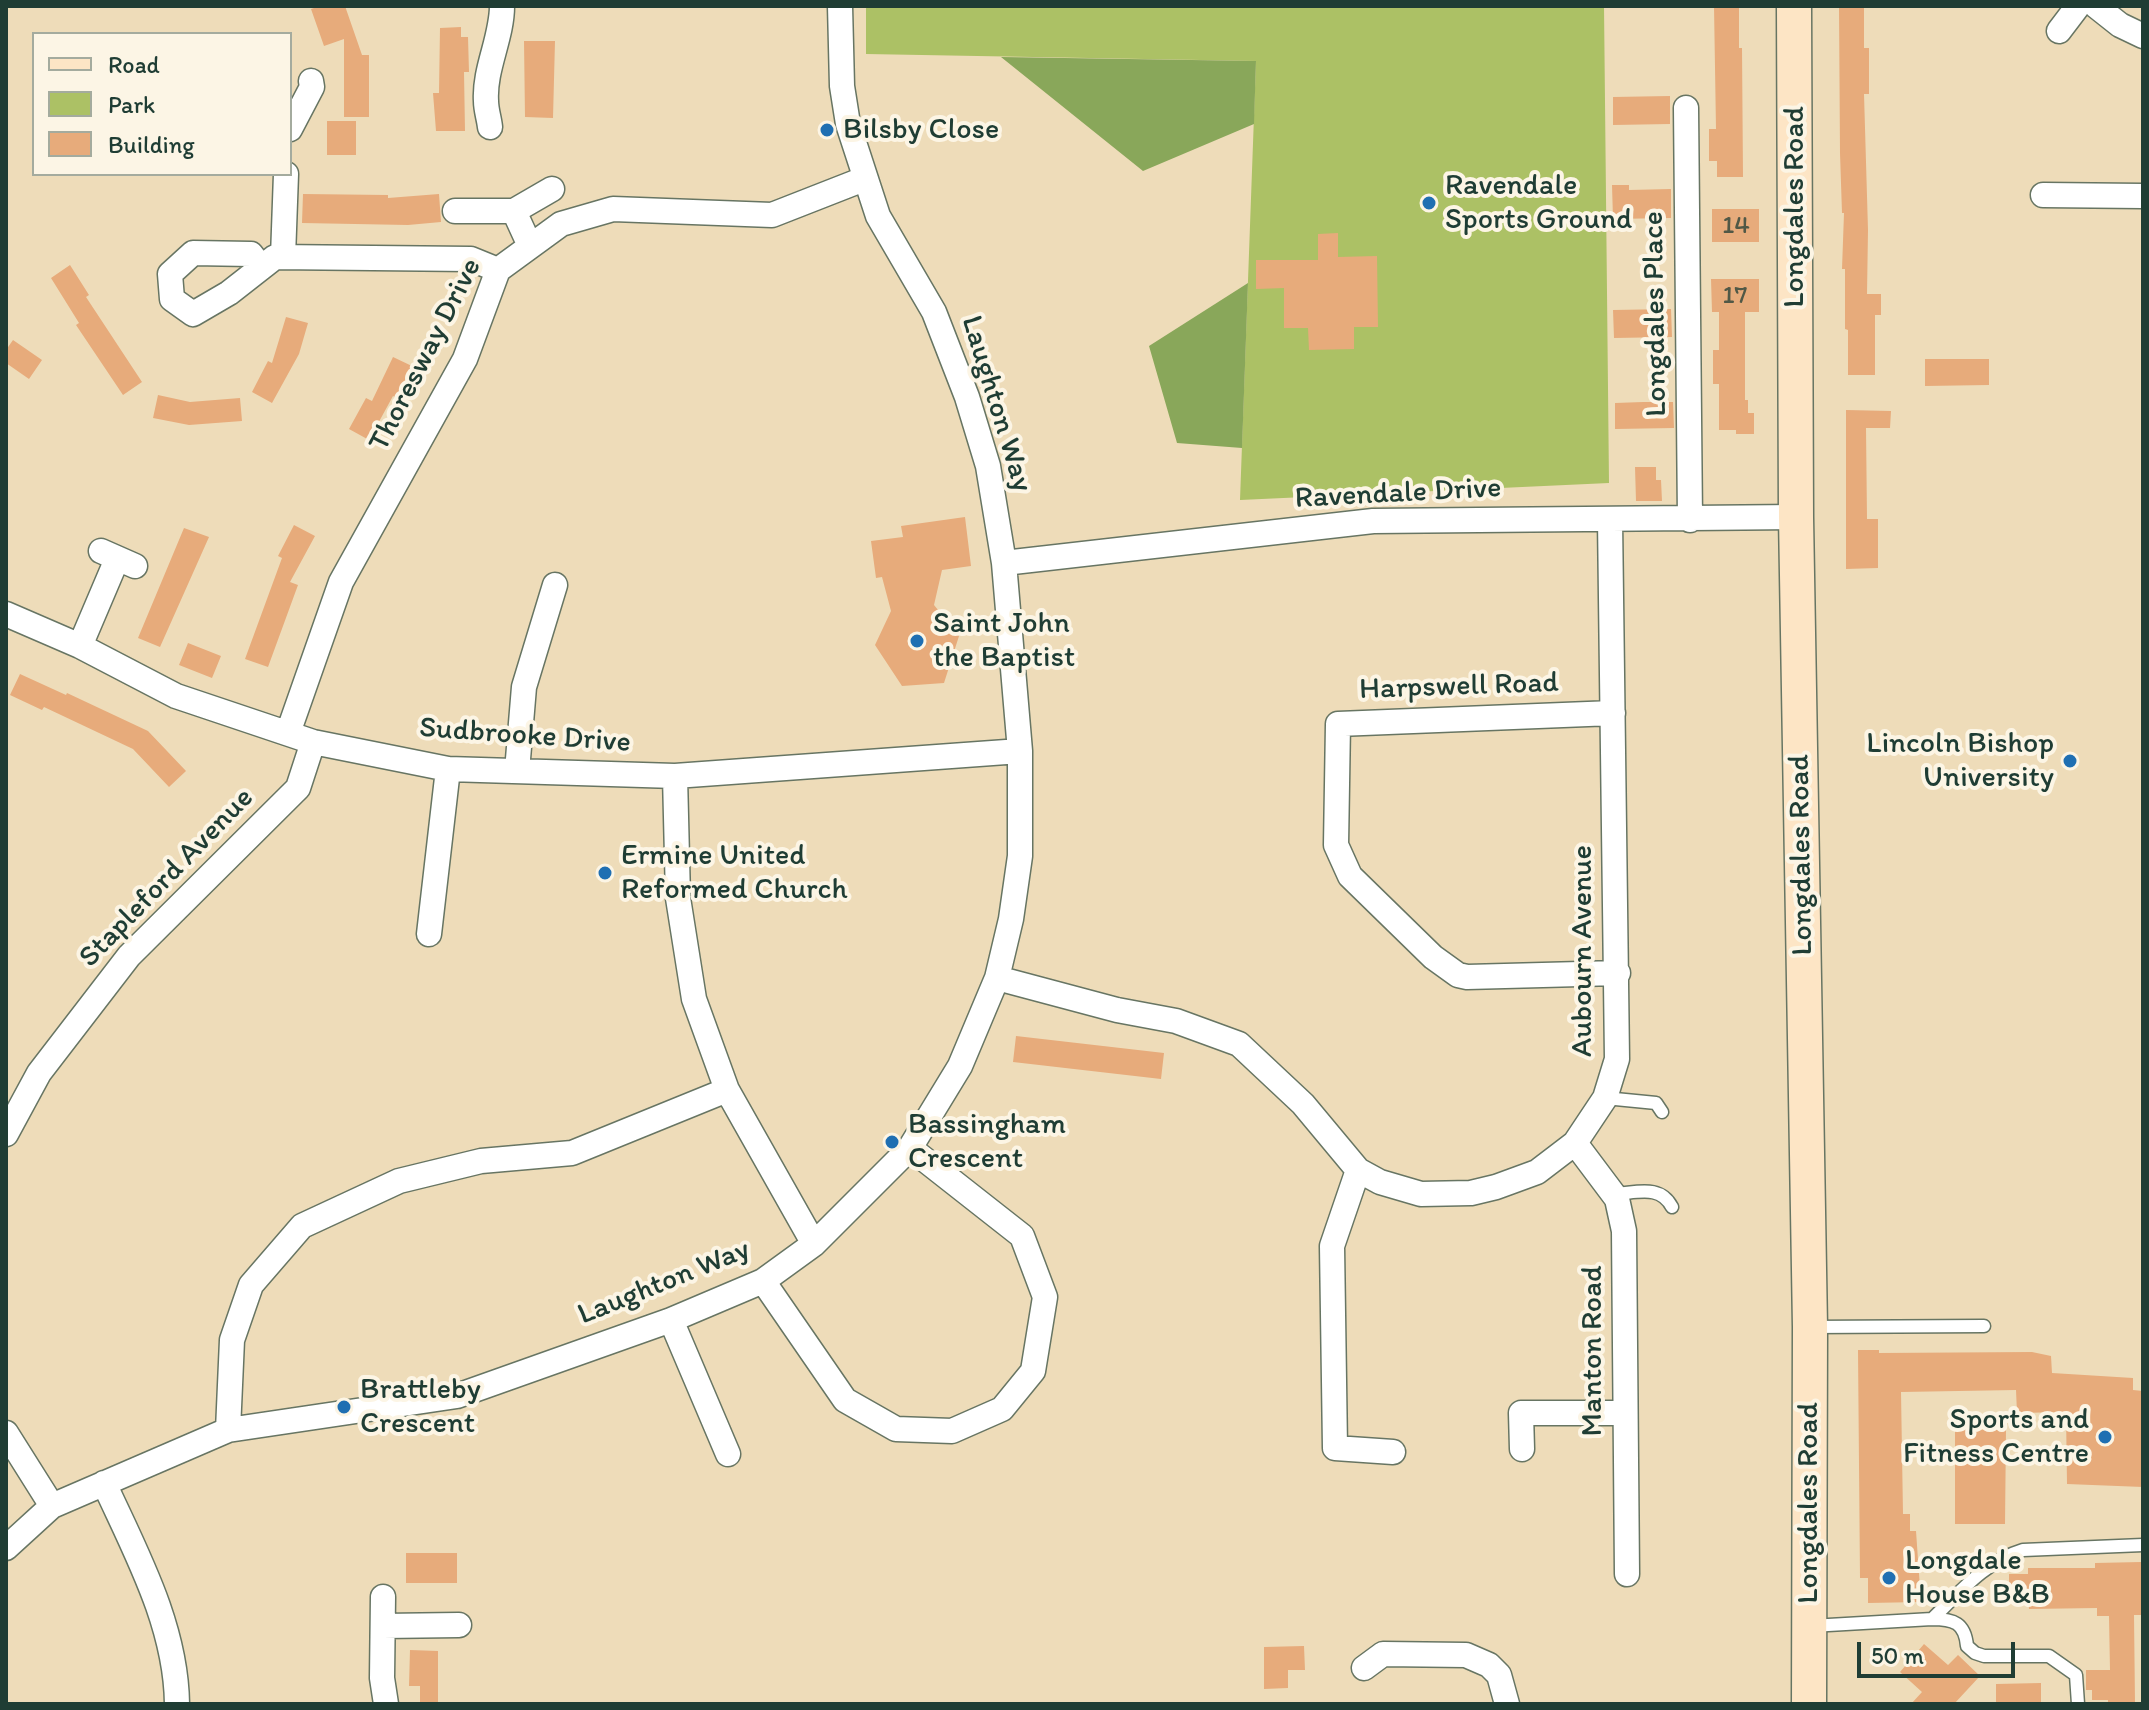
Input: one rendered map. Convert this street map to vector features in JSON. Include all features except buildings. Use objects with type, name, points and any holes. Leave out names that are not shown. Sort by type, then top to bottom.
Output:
[{"type":"main road","name":"Longdales Road","points":[[1794,6],[1796,517],[1810,1327],[1809,1704]]},
{"type":"street","points":[[490,127],[485,99],[502,24],[502,6]]},
{"type":"street","name":"Laughton Way","points":[[6,1548],[52,1506],[228,1430],[457,1396],[671,1320],[763,1281],[814,1244],[910,1148],[960,1066],[997,978],[1011,919],[1020,856],[1020,751],[1004,563],[988,466],[967,397],[934,312],[878,216],[864,179],[848,124],[842,86],[840,6]]},
{"type":"street","points":[[2059,31],[2078,6]]},
{"type":"street","points":[[2096,6],[2120,25],[2143,36]]},
{"type":"street","points":[[292,125],[312,87],[311,81]]},
{"type":"street","name":"Longdales Place","points":[[1686,108],[1690,520]]},
{"type":"street","points":[[286,176],[272,262],[471,259],[498,270]]},
{"type":"street","name":"Thoresway Drive","points":[[288,733],[341,582],[465,359],[498,270],[561,224],[613,209],[772,215],[864,179]]},
{"type":"street","points":[[455,211],[514,211],[552,189]]},
{"type":"street","points":[[2043,195],[2143,196]]},
{"type":"street","points":[[514,211],[530,246]]},
{"type":"street","name":"Ravendale Drive","points":[[1004,563],[1373,521],[1796,517]]},
{"type":"street","name":"Aubourn Avenue","points":[[997,978],[1117,1010],[1176,1021],[1239,1044],[1303,1104],[1358,1170],[1408,1193],[1471,1193],[1537,1172],[1575,1143],[1605,1098],[1617,1059],[1610,520]]},
{"type":"street","points":[[80,646],[118,559]]},
{"type":"street","points":[[517,771],[524,687],[555,585]]},
{"type":"street","name":"Sudbrooke Drive","points":[[6,614],[80,646],[176,696],[313,742],[448,769],[675,776],[1020,751]]},
{"type":"street","name":"Harpswell Road","points":[[1613,713],[1338,724],[1336,845],[1350,876],[1433,957],[1458,975],[1618,973]]},
{"type":"street","name":"Stapleford Avenue","points":[[6,1134],[39,1073],[129,956],[298,788],[313,742]]},
{"type":"street","points":[[429,934],[448,769]]},
{"type":"street","points":[[675,776],[678,898],[694,999],[727,1090],[814,1244]]},
{"type":"street","points":[[228,1430],[232,1340],[251,1285],[302,1226],[399,1181],[481,1161],[572,1153],[727,1090]]},
{"type":"street","name":"Manton Road","points":[[1575,1143],[1613,1194],[1624,1231],[1627,1574]]},
{"type":"street","points":[[763,1281],[845,1400],[896,1429],[952,1431],[1002,1409],[1033,1371],[1045,1297],[1022,1236],[910,1148]]},
{"type":"street","points":[[1358,1170],[1332,1246],[1335,1448],[1393,1452]]},
{"type":"street","points":[[671,1320],[728,1454]]},
{"type":"street","points":[[1522,1449],[1521,1413],[1625,1413]]},
{"type":"street","points":[[6,1433],[52,1506]]},
{"type":"street","points":[[104,1483],[157,1600],[168,1643],[177,1704]]},
{"type":"street","points":[[383,1597],[382,1678],[386,1704]]},
{"type":"street","points":[[383,1626],[459,1625]]},
{"type":"street","points":[[1364,1668],[1383,1654],[1466,1655],[1489,1665],[1499,1675],[1507,1704]]},
{"type":"lane","points":[[1605,1098],[1656,1103],[1662,1112]]},
{"type":"lane","points":[[1613,1194],[1659,1192],[1666,1196],[1672,1207]]},
{"type":"lane","points":[[1810,1327],[1984,1326]]},
{"type":"lane","points":[[1932,1619],[2005,1555],[2023,1550],[2143,1545]]},
{"type":"lane","points":[[1809,1626],[1951,1619],[1961,1625],[1967,1646],[1975,1653],[1984,1656],[2049,1656],[2057,1660],[2076,1675],[2078,1704]]},
{"type":"green space","name":"Ravendale Sports Ground","points":[[866,6],[1604,6],[1609,483],[1240,500],[1256,61],[866,54]]},
{"type":"green space","points":[[1001,57],[1256,61],[1254,124],[1143,171]]},
{"type":"green space","points":[[1248,283],[1242,448],[1177,443],[1149,346]]},
{"type":"place","name":"Bilsby Close","points":[[827,130]]},
{"type":"place","name":"Ravendale Sports Ground","points":[[1429,203]]},
{"type":"place","name":"Saint John the Baptist","points":[[917,641]]},
{"type":"place","name":"Lincoln Bishop University","points":[[2070,761]]},
{"type":"place","name":"Ermine United Reformed Church","points":[[605,873]]},
{"type":"place","name":"Bassingham Crescent","points":[[892,1142]]},
{"type":"place","name":"Brattleby Crescent","points":[[344,1407]]},
{"type":"place","name":"Sports and Fitness Centre","points":[[2105,1437]]},
{"type":"place","name":"Longdale House B&B","points":[[1889,1578]]}]
